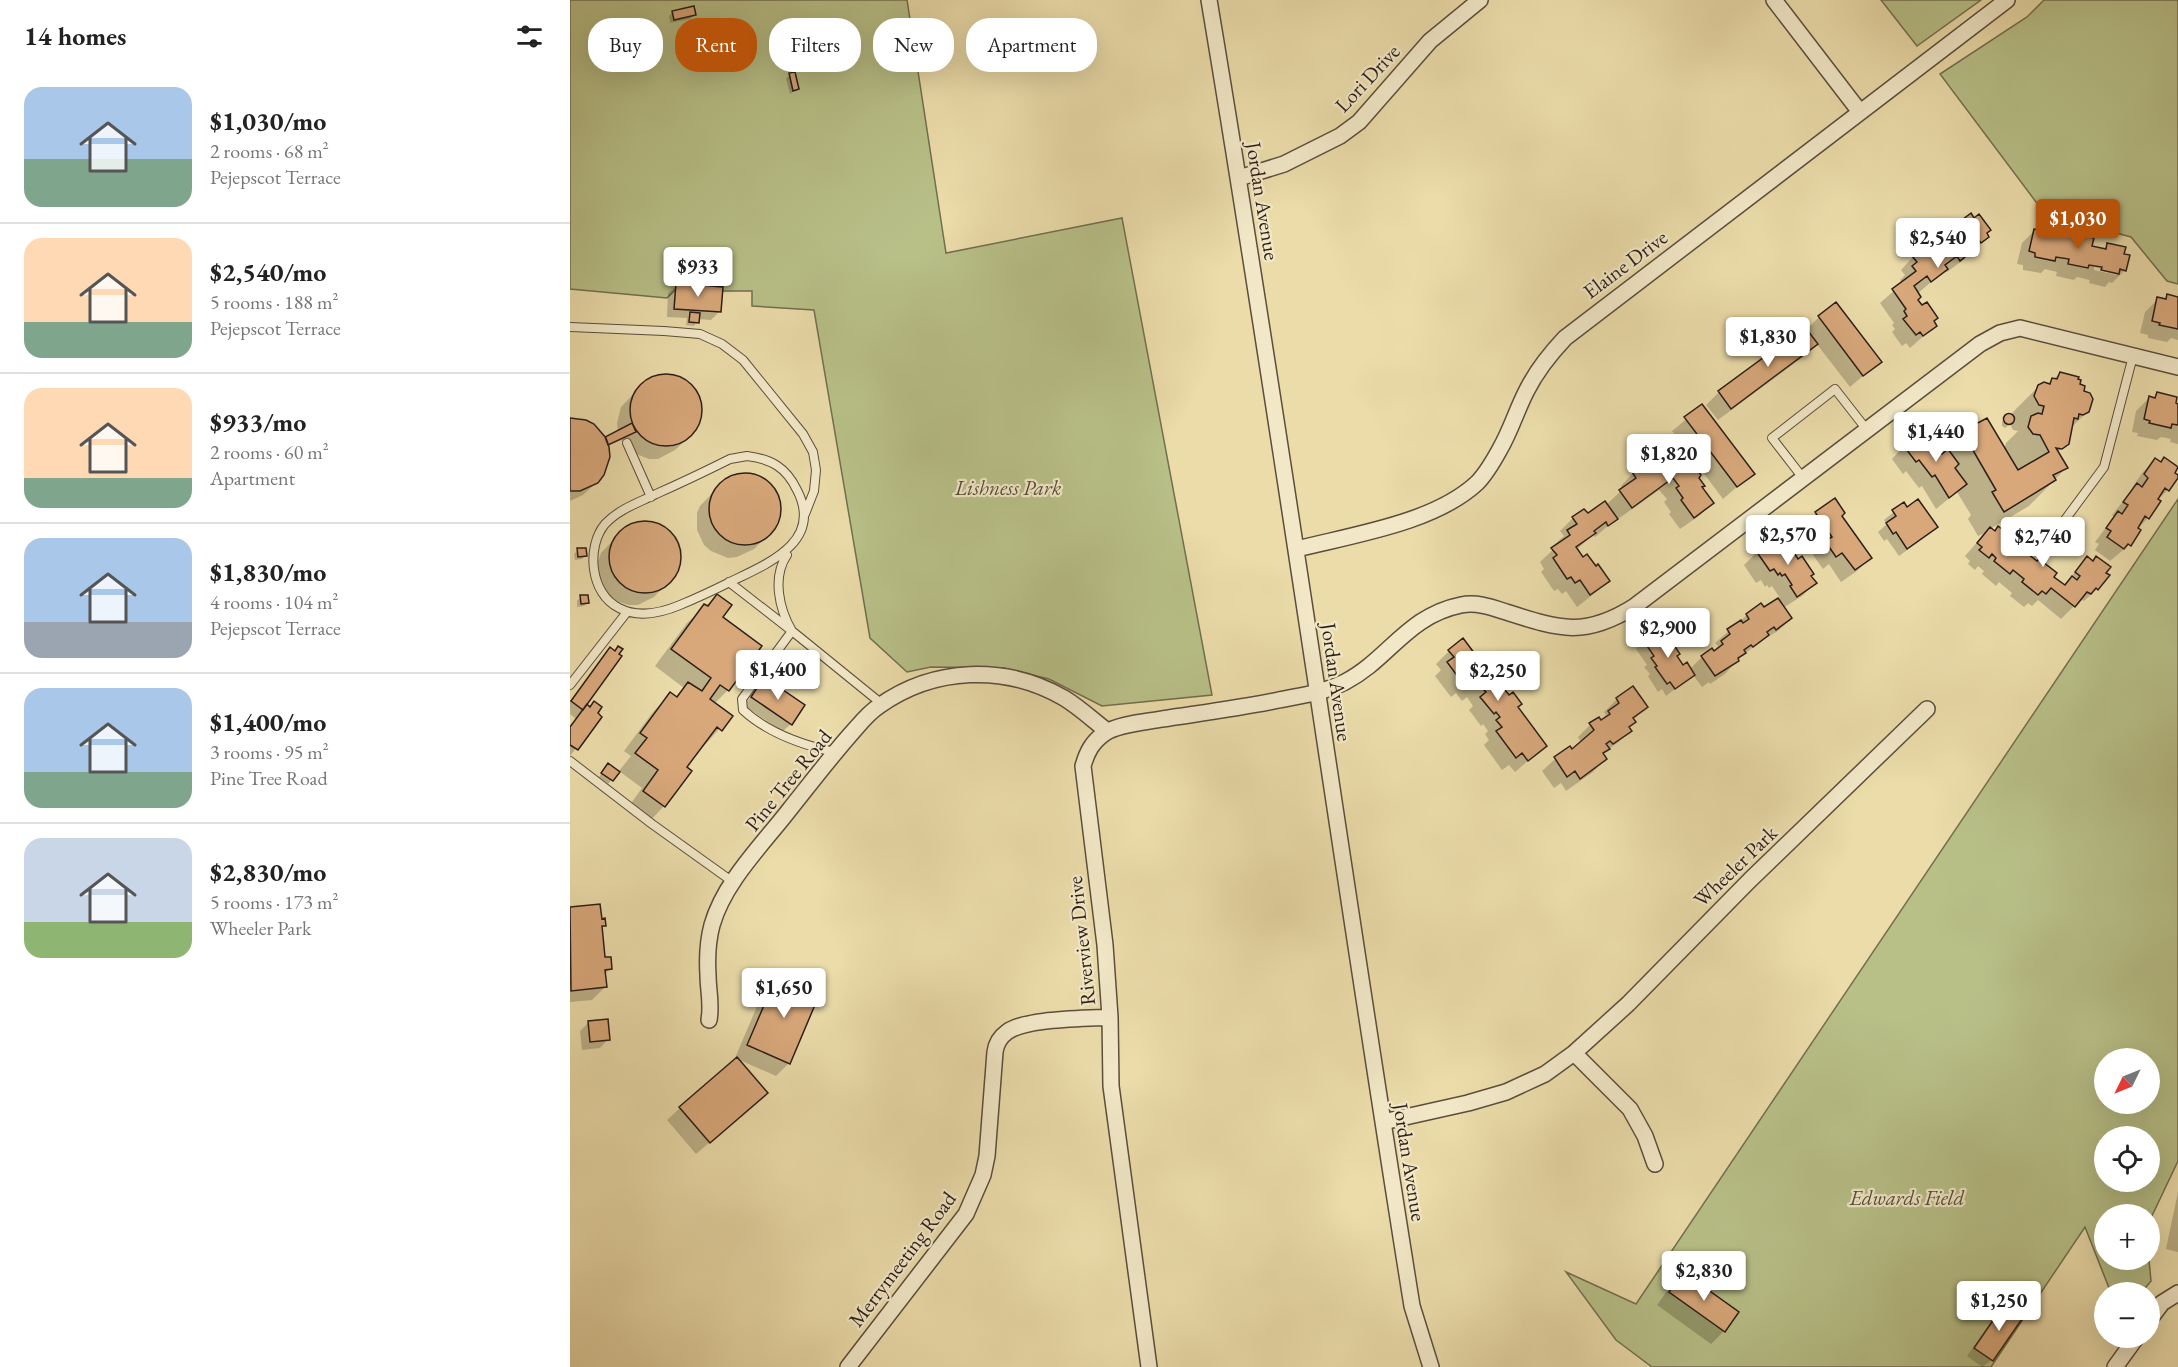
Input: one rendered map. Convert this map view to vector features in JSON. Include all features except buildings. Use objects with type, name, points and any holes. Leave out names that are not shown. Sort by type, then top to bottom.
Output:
[{"type":"street","name":"Jordan Avenue","points":[[1209,0],[1297,549],[1316,692],[1412,1306],[1431,1367]]},
{"type":"street","name":"Lori Drive","points":[[1239,178],[1284,164],[1340,136],[1359,122],[1430,41],[1480,0]]},
{"type":"street","points":[[1774,0],[1860,112]]},
{"type":"street","name":"Elaine Drive","points":[[1297,549],[1405,521],[1443,506],[1478,482],[1501,447],[1537,372],[1565,338],[2004,2]]},
{"type":"street","points":[[1107,731],[1138,723],[1274,701],[1344,683],[1426,618],[1465,604],[1484,605],[1563,628],[1580,628],[1618,617],[1980,344],[2000,333],[2020,328],[2178,367]]},
{"type":"street","name":"Pine Tree Road","points":[[709,1020],[711,1007],[708,974],[712,926],[725,892],[835,752],[863,720],[882,704],[914,685],[933,679],[952,675],[1005,676],[1051,692],[1077,707],[1107,731]]},
{"type":"street","name":"Wheeler Park","points":[[1383,1122],[1506,1092],[1545,1074],[1574,1053],[1628,1004],[1750,880],[1927,710]]},
{"type":"street","name":"Riverview Drive","points":[[1107,731],[1091,747],[1083,766],[1105,945],[1110,1017],[1111,1086],[1149,1367]]},
{"type":"street","name":"Merrymeeting Road","points":[[848,1367],[966,1214],[976,1195],[987,1156],[995,1052],[999,1040],[1009,1030],[1028,1024],[1110,1017]]},
{"type":"street","points":[[1574,1053],[1630,1110],[1645,1136],[1654,1164]]},
{"type":"street","points":[[2160,1306],[2178,1293]]},
{"type":"street","points":[[2115,1367],[2129,1348]]},
{"type":"lane","points":[[570,327],[700,334],[722,344],[743,360],[804,434],[813,452],[816,470],[814,491],[794,544],[781,563],[778,580],[786,622],[792,631]]},
{"type":"lane","points":[[2050,540],[2104,467],[2133,356]]},
{"type":"lane","points":[[1803,478],[1772,438],[1835,389],[1867,430]]},
{"type":"lane","points":[[627,443],[651,496]]},
{"type":"lane","points":[[794,544],[771,563],[661,612],[643,614],[627,612],[612,603],[599,586],[593,568],[596,538],[614,516],[730,459],[747,456],[765,458],[781,468],[801,497],[804,515]]},
{"type":"lane","points":[[729,582],[882,704]]},
{"type":"lane","points":[[570,684],[627,612]]},
{"type":"lane","points":[[792,631],[745,693],[742,699],[743,710],[754,721],[775,731],[808,746],[835,752]]},
{"type":"lane","points":[[570,761],[733,882]]},
{"type":"green space","name":"Lishness Park","points":[[570,0],[907,0],[910,18],[873,18],[873,72],[918,72],[946,253],[1122,218],[1212,695],[1102,706],[1049,679],[1004,668],[931,667],[907,672],[870,638],[814,310],[752,306],[752,291],[722,291],[722,287],[676,283],[676,289],[667,298],[570,289]]},
{"type":"green space","points":[[1881,0],[1981,0],[1917,46]]},
{"type":"green space","points":[[2044,0],[2178,0],[2178,284],[2167,281],[2131,237],[2045,214],[1940,74],[2027,17]]},
{"type":"green space","name":"Edwards Field","points":[[2178,499],[2178,1161],[2158,1204],[2094,1204],[2094,1250],[2085,1227],[1991,1367],[1652,1367],[1616,1340],[1566,1272],[1636,1304]]},
{"type":"green space","name":"Edwards Field","points":[[2102,1270],[2150,1270],[2150,1282],[2107,1282]]}]
